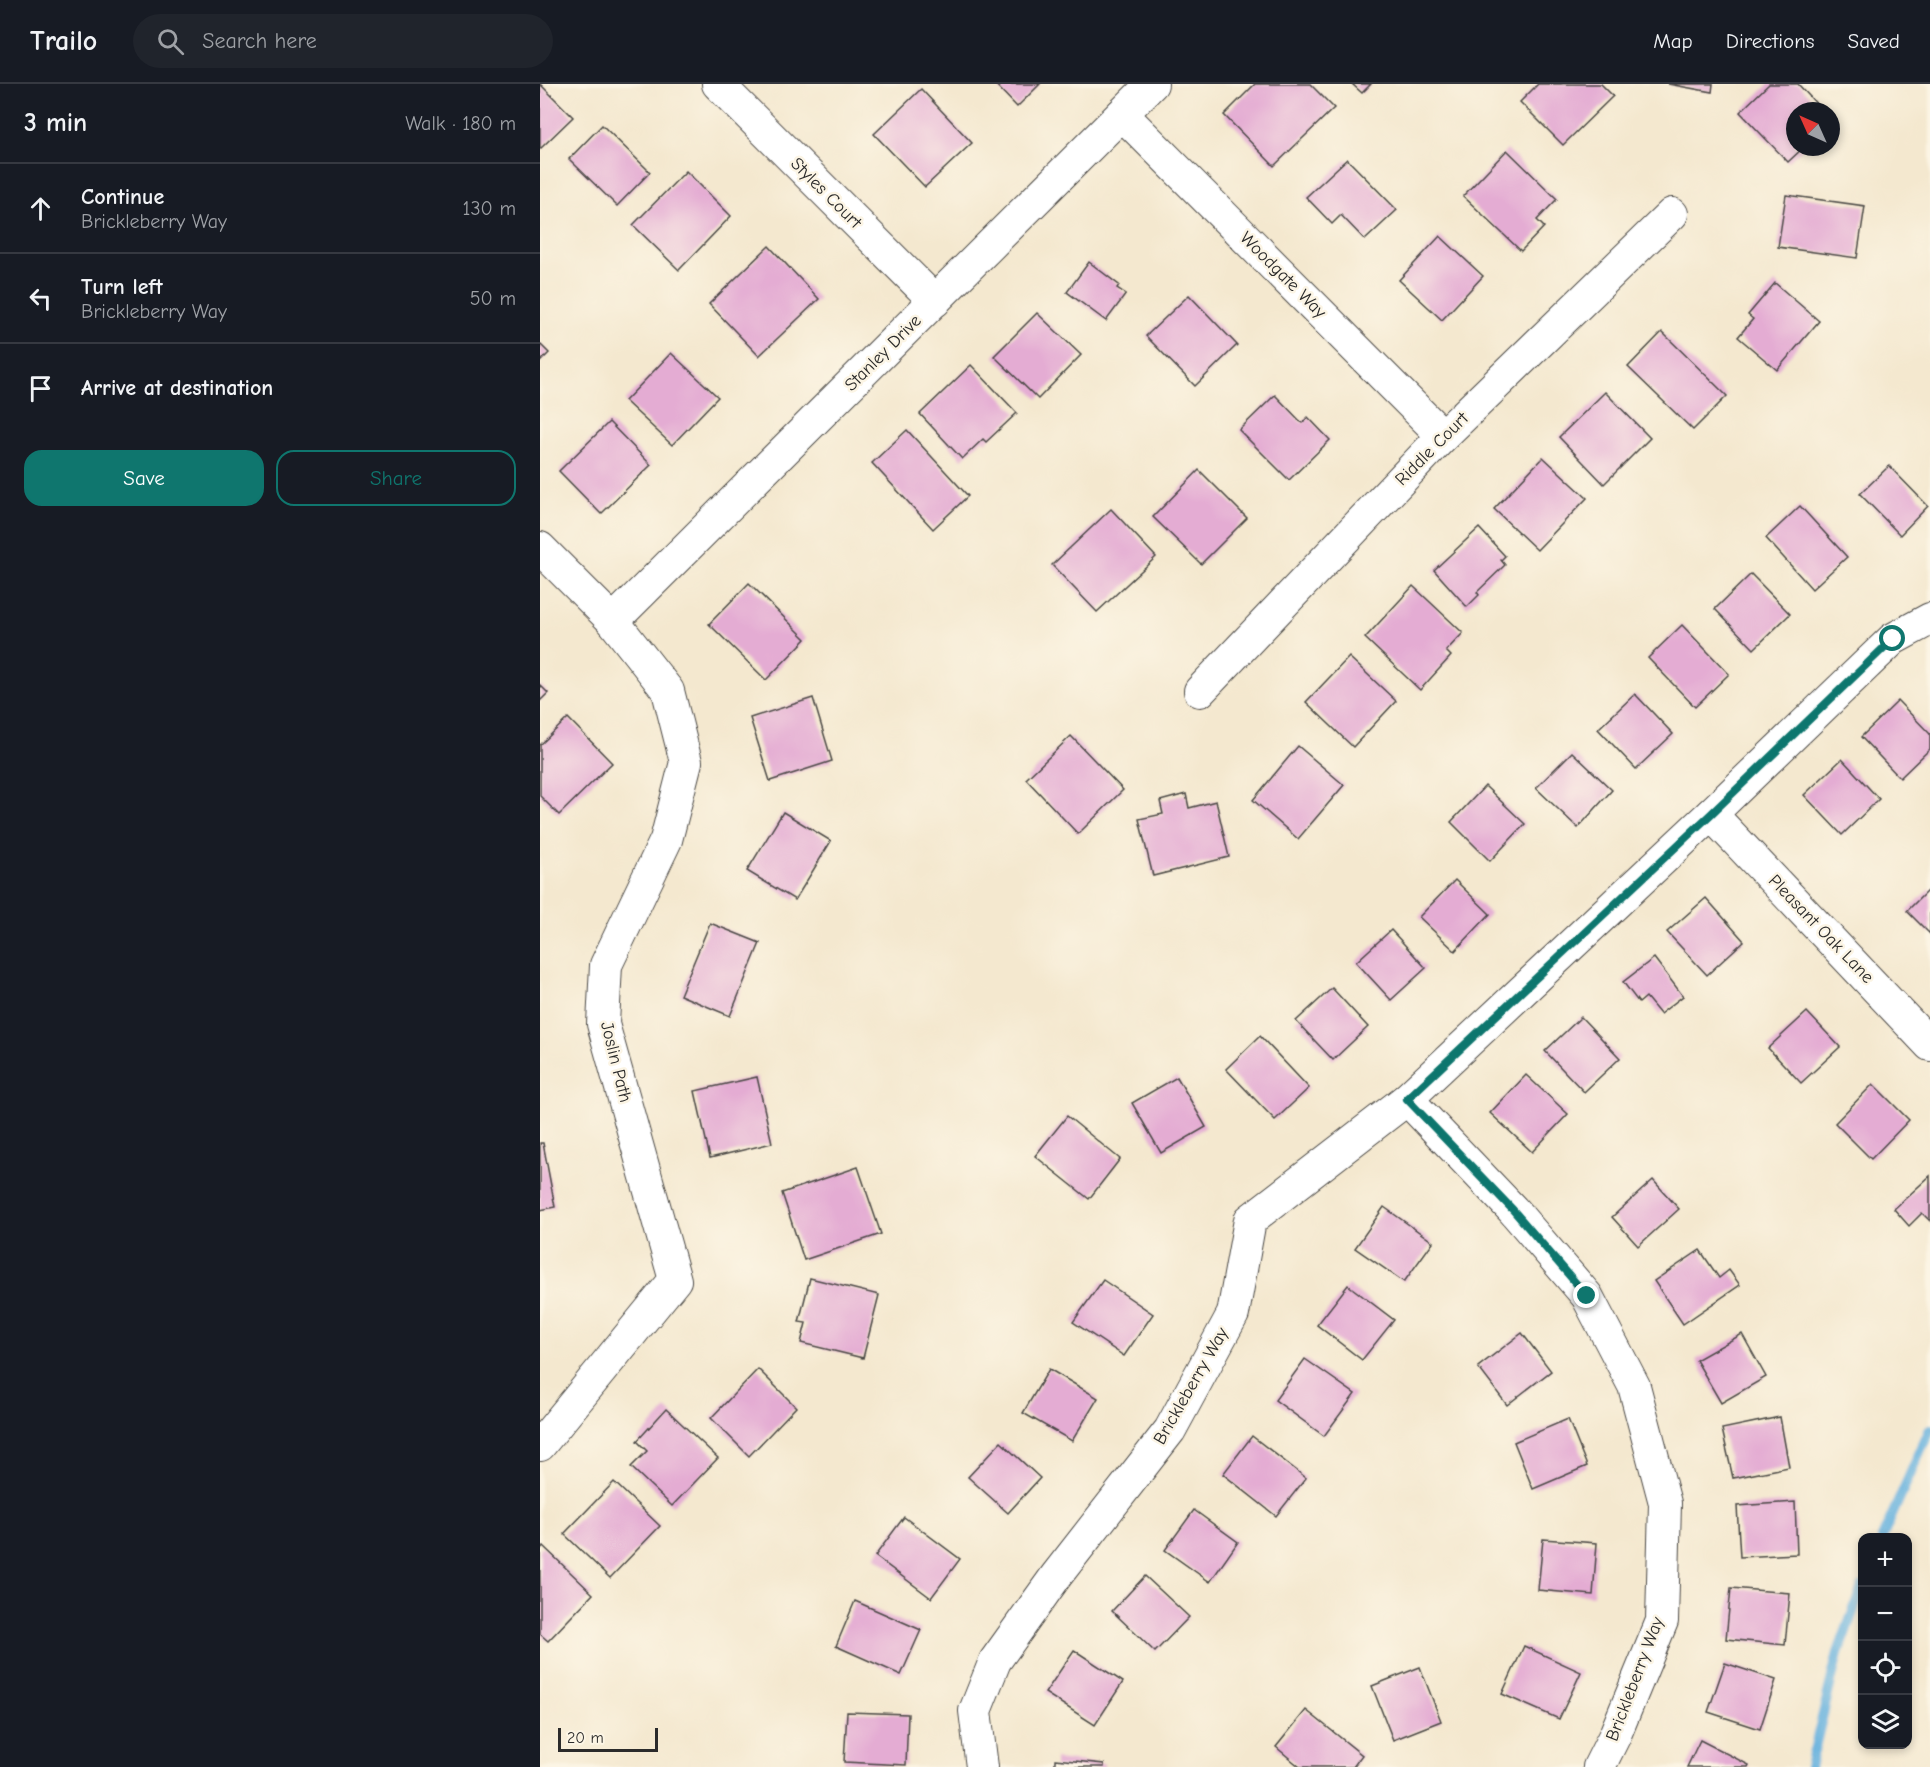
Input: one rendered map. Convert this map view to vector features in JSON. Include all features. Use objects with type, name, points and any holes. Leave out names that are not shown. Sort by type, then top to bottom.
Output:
[{"type":"street","name":"Styles Court","points":[[718,84],[935,301]]},
{"type":"street","name":"Stanley Drive","points":[[614,621],[1152,84]]},
{"type":"street","name":"Woodgate Way","points":[[1122,114],[1443,436]]},
{"type":"street","name":"Riddle Court","points":[[1200,691],[1443,436],[1672,214]]},
{"type":"street","name":"Joslin Path","points":[[540,548],[614,621],[668,691],[686,762],[666,840],[606,965],[603,1024],[675,1280],[540,1445]]},
{"type":"street","name":"Brickleberry Way","points":[[982,1767],[975,1712],[995,1661],[1056,1576],[1170,1430],[1233,1314],[1250,1221],[1407,1099],[1711,814],[1893,639],[1930,619]]},
{"type":"street","name":"Pleasant Oak Lane","points":[[1711,814],[1930,1045]]},
{"type":"street","name":"Brickleberry Way","points":[[1407,1099],[1513,1210],[1587,1296],[1634,1386],[1665,1503],[1662,1621],[1615,1735],[1599,1767]]},
{"type":"building","points":[[540,84],[573,117],[540,149]]},
{"type":"building","points":[[995,84],[1040,84],[1017,107]]},
{"type":"building","points":[[1255,84],[1310,84],[1334,108],[1274,166],[1224,115]]},
{"type":"building","points":[[1352,84],[1371,84],[1362,93]]},
{"type":"building","points":[[1538,84],[1601,84],[1613,96],[1563,145],[1520,102]]},
{"type":"building","points":[[1668,84],[1713,84],[1712,92]]},
{"type":"building","points":[[1769,84],[1798,84],[1815,102],[1786,102],[1786,156],[1794,156],[1788,162],[1740,112]]},
{"type":"building","points":[[921,89],[972,143],[925,187],[874,134]]},
{"type":"building","points":[[602,125],[650,172],[617,206],[569,159]]},
{"type":"building","points":[[1507,150],[1557,199],[1537,220],[1544,227],[1521,251],[1463,196]]},
{"type":"building","points":[[1347,159],[1397,210],[1365,240],[1341,215],[1332,224],[1306,197]]},
{"type":"building","points":[[686,171],[731,216],[679,270],[633,225]]},
{"type":"building","points":[[1786,195],[1865,206],[1857,258],[1778,247]]},
{"type":"building","points":[[1440,236],[1483,276],[1442,320],[1399,280]]},
{"type":"building","points":[[769,246],[819,299],[759,356],[709,304]]},
{"type":"building","points":[[1089,262],[1119,285],[1117,288],[1126,294],[1106,321],[1067,292]]},
{"type":"building","points":[[1775,283],[1819,321],[1777,370],[1738,337],[1753,319],[1748,315]]},
{"type":"building","points":[[1189,295],[1237,345],[1195,386],[1146,336]]},
{"type":"building","points":[[1037,313],[1081,355],[1038,399],[994,356]]},
{"type":"building","points":[[1662,332],[1727,396],[1693,430],[1628,367]]},
{"type":"building","points":[[540,344],[549,353],[540,362]]},
{"type":"building","points":[[671,353],[718,397],[672,445],[625,401]]},
{"type":"building","points":[[971,365],[1017,413],[986,442],[983,439],[962,459],[920,414]]},
{"type":"building","points":[[1605,392],[1650,438],[1604,484],[1559,437]]},
{"type":"building","points":[[1275,395],[1302,423],[1308,417],[1330,440],[1289,480],[1239,430]]},
{"type":"building","points":[[609,422],[651,465],[601,514],[559,471]]},
{"type":"building","points":[[907,430],[968,496],[933,529],[872,463]]},
{"type":"building","points":[[1543,457],[1587,498],[1537,550],[1494,509]]},
{"type":"building","points":[[1889,466],[1928,506],[1900,535],[1860,494]]},
{"type":"building","points":[[1199,470],[1247,518],[1201,564],[1153,517]]},
{"type":"building","points":[[1800,506],[1847,557],[1812,589],[1766,538]]},
{"type":"building","points":[[1111,509],[1156,557],[1097,612],[1052,565]]},
{"type":"building","points":[[1479,528],[1505,556],[1501,560],[1505,565],[1477,592],[1479,595],[1467,607],[1434,570]]},
{"type":"building","points":[[1751,574],[1790,614],[1754,649],[1715,609]]},
{"type":"building","points":[[749,583],[806,639],[766,680],[709,624]]},
{"type":"building","points":[[1413,586],[1463,633],[1446,651],[1451,656],[1420,690],[1365,638]]},
{"type":"building","points":[[1682,625],[1729,674],[1695,707],[1648,658]]},
{"type":"building","points":[[1349,657],[1396,701],[1353,747],[1306,702]]},
{"type":"building","points":[[540,685],[548,693],[540,701]]},
{"type":"building","points":[[1635,694],[1673,734],[1636,769],[1598,729]]},
{"type":"building","points":[[813,698],[832,761],[770,781],[750,718]]},
{"type":"building","points":[[1898,701],[1930,734],[1930,749],[1900,778],[1861,737]]},
{"type":"building","points":[[568,718],[612,763],[559,815],[540,796],[540,745]]},
{"type":"building","points":[[1071,736],[1123,790],[1078,834],[1026,779]]},
{"type":"building","points":[[1298,746],[1344,785],[1298,839],[1253,800]]},
{"type":"building","points":[[1572,752],[1612,790],[1578,828],[1536,788]]},
{"type":"building","points":[[1842,759],[1879,799],[1842,835],[1804,795]]},
{"type":"building","points":[[1485,786],[1525,824],[1490,861],[1451,822]]},
{"type":"building","points":[[1186,794],[1189,808],[1216,801],[1229,857],[1153,876],[1139,819],[1163,814],[1160,801]]},
{"type":"building","points":[[783,812],[831,841],[795,900],[747,871]]},
{"type":"building","points":[[1455,880],[1490,914],[1455,951],[1419,917]]},
{"type":"building","points":[[1930,888],[1930,934],[1907,911]]},
{"type":"building","points":[[1706,898],[1744,941],[1707,975],[1667,932]]},
{"type":"building","points":[[710,923],[760,943],[730,1016],[680,995]]},
{"type":"building","points":[[1391,930],[1426,968],[1391,1000],[1356,962]]},
{"type":"building","points":[[1654,958],[1683,996],[1660,1014],[1646,997],[1639,1003],[1623,982]]},
{"type":"building","points":[[1332,988],[1368,1027],[1333,1060],[1296,1021]]},
{"type":"building","points":[[1807,1012],[1840,1047],[1801,1083],[1768,1048]]},
{"type":"building","points":[[1581,1017],[1620,1058],[1584,1092],[1545,1051]]},
{"type":"building","points":[[1260,1036],[1309,1088],[1275,1120],[1226,1069]]},
{"type":"building","points":[[1526,1075],[1568,1114],[1532,1152],[1490,1113]]},
{"type":"building","points":[[757,1077],[772,1143],[710,1158],[695,1091]]},
{"type":"building","points":[[1177,1077],[1206,1127],[1161,1153],[1132,1103]]},
{"type":"building","points":[[1873,1084],[1909,1120],[1871,1159],[1835,1123]]},
{"type":"building","points":[[1067,1116],[1120,1159],[1089,1199],[1035,1156]]},
{"type":"building","points":[[540,1143],[543,1143],[555,1207],[540,1210]]},
{"type":"building","points":[[858,1167],[881,1234],[804,1260],[782,1193]]},
{"type":"building","points":[[1930,1176],[1930,1221],[1922,1213],[1909,1226],[1894,1209]]},
{"type":"building","points":[[1653,1180],[1679,1209],[1638,1246],[1612,1217]]},
{"type":"building","points":[[1384,1207],[1433,1242],[1404,1282],[1355,1248]]},
{"type":"building","points":[[1700,1250],[1719,1278],[1729,1270],[1740,1285],[1683,1324],[1654,1281]]},
{"type":"building","points":[[810,1278],[879,1295],[863,1358],[801,1343],[806,1323],[799,1322]]},
{"type":"building","points":[[1103,1280],[1153,1314],[1124,1356],[1073,1322]]},
{"type":"building","points":[[1348,1285],[1394,1320],[1362,1360],[1317,1325]]},
{"type":"building","points":[[1522,1333],[1551,1371],[1507,1405],[1478,1367]]},
{"type":"building","points":[[1742,1334],[1766,1377],[1721,1403],[1696,1360]]},
{"type":"building","points":[[1305,1359],[1355,1394],[1324,1436],[1275,1400]]},
{"type":"building","points":[[758,1369],[796,1407],[749,1456],[711,1418]]},
{"type":"building","points":[[1049,1369],[1098,1398],[1072,1441],[1023,1413]]},
{"type":"building","points":[[666,1409],[718,1458],[672,1506],[631,1467],[647,1451],[637,1441]]},
{"type":"building","points":[[1780,1417],[1789,1467],[1733,1478],[1722,1429]]},
{"type":"building","points":[[1568,1419],[1587,1466],[1533,1489],[1514,1442]]},
{"type":"building","points":[[1252,1436],[1306,1478],[1276,1516],[1223,1474]]},
{"type":"building","points":[[1001,1442],[1040,1478],[1008,1513],[968,1477]]},
{"type":"building","points":[[614,1482],[660,1526],[610,1578],[564,1534]]},
{"type":"building","points":[[1795,1502],[1797,1554],[1740,1557],[1737,1506]]},
{"type":"building","points":[[1194,1510],[1238,1542],[1210,1582],[1165,1550]]},
{"type":"building","points":[[904,1517],[960,1559],[931,1598],[875,1556]]},
{"type":"building","points":[[1543,1539],[1597,1543],[1593,1595],[1538,1590]]},
{"type":"building","points":[[543,1546],[593,1594],[548,1641],[540,1634],[540,1550]]},
{"type":"building","points":[[1145,1576],[1189,1617],[1155,1652],[1112,1611]]},
{"type":"building","points":[[1731,1588],[1790,1593],[1785,1645],[1726,1639]]},
{"type":"building","points":[[855,1601],[921,1630],[901,1675],[836,1646]]},
{"type":"building","points":[[1524,1646],[1581,1672],[1559,1719],[1502,1694]]},
{"type":"building","points":[[1074,1650],[1123,1682],[1095,1725],[1045,1693]]},
{"type":"building","points":[[1725,1663],[1776,1680],[1760,1729],[1708,1712]]},
{"type":"building","points":[[1420,1667],[1441,1721],[1393,1740],[1372,1686]]},
{"type":"building","points":[[1306,1710],[1362,1755],[1353,1767],[1300,1767],[1276,1747]]},
{"type":"building","points":[[847,1712],[908,1714],[906,1765],[844,1762]]},
{"type":"building","points":[[1700,1740],[1749,1765],[1748,1767],[1687,1767]]},
{"type":"building","points":[[1055,1759],[1104,1764],[1104,1767],[1055,1767]]},
{"type":"waterway","points":[[1884,1533],[1930,1429]]},
{"type":"waterway","points":[[1810,1767],[1838,1653],[1858,1598]]},
{"type":"route","points":[[1587,1296],[1513,1210],[1407,1099],[1711,814],[1893,639]]}]
